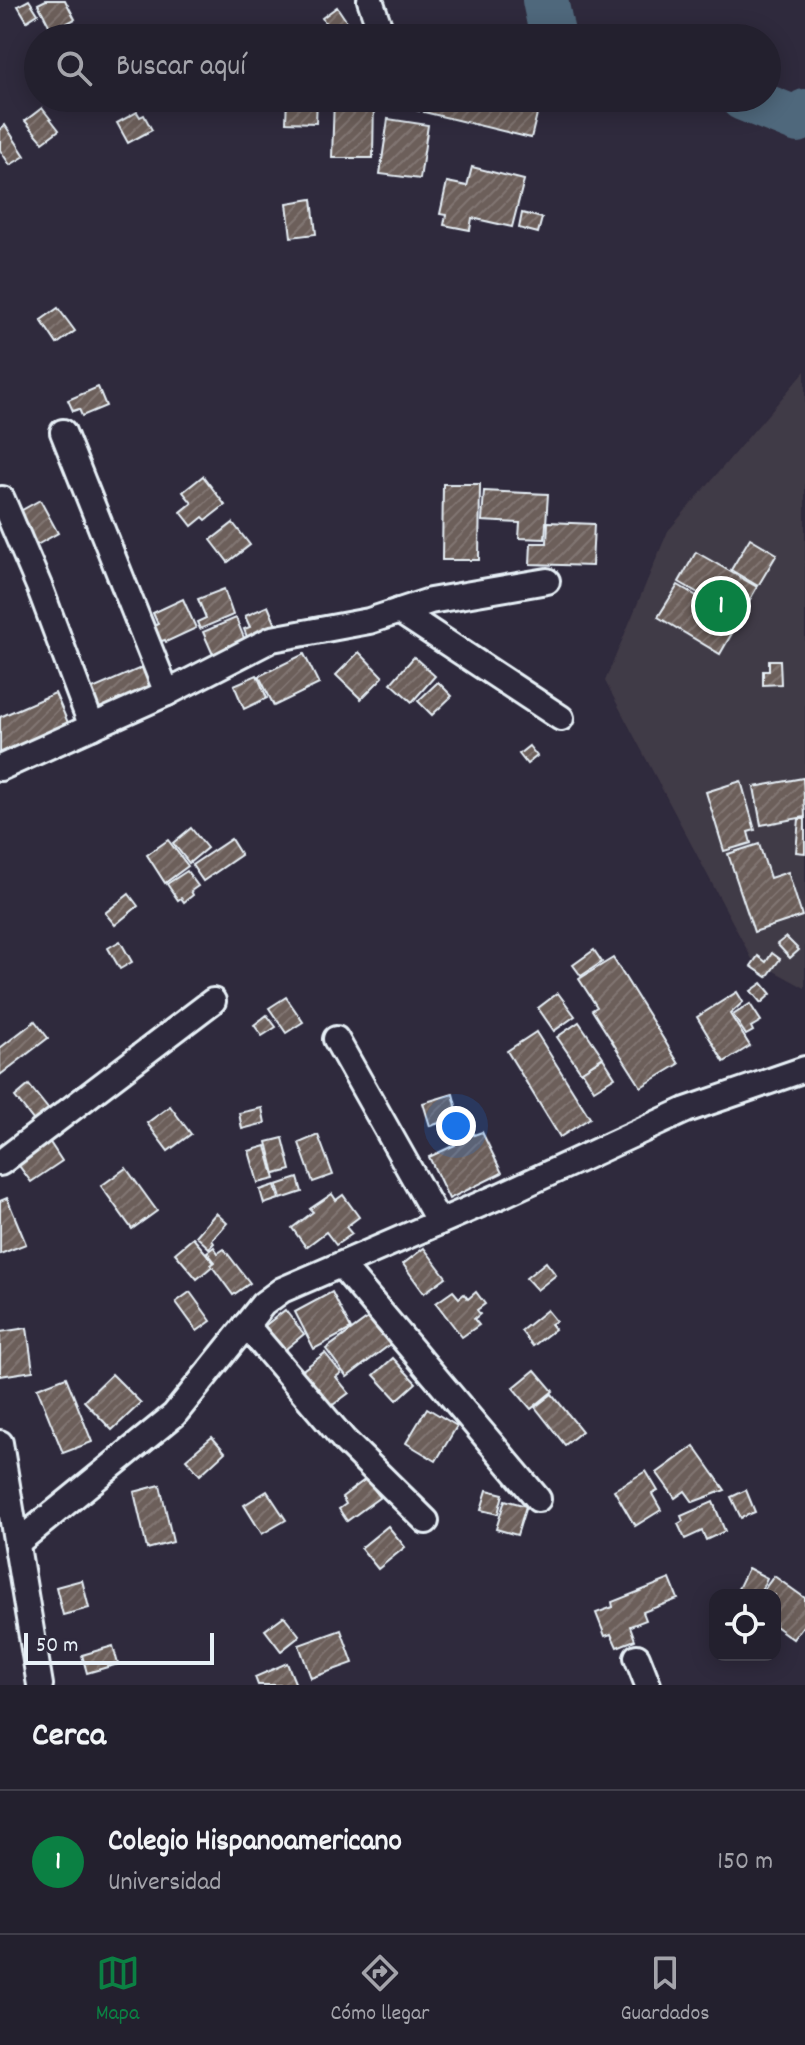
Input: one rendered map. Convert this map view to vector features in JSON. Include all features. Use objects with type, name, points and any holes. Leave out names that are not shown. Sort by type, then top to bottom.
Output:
[{"type":"street","points":[[370,0],[378,24]]},
{"type":"street","points":[[63,432],[167,693]]},
{"type":"street","points":[[2,499],[39,586],[92,727]]},
{"type":"street","points":[[0,768],[167,693],[272,639],[369,621],[430,601],[547,581]]},
{"type":"street","points":[[399,611],[561,718]]},
{"type":"street","points":[[0,1163],[213,1001]]},
{"type":"street","points":[[336,1039],[439,1222]]},
{"type":"street","points":[[17,1543],[174,1415],[263,1304],[282,1290],[686,1110],[805,1069]]},
{"type":"street","points":[[341,1265],[538,1499]]},
{"type":"street","points":[[246,1325],[344,1440],[426,1521]]},
{"type":"street","points":[[0,1443],[40,1685]]},
{"type":"street","points":[[637,1657],[648,1685]]},
{"type":"shaded area","points":[[805,371],[805,988],[752,959],[605,681],[668,531]]},
{"type":"building","points":[[29,0],[38,14],[27,21],[18,6]]},
{"type":"building","points":[[46,0],[65,0],[75,19],[65,24],[48,24],[38,4]]},
{"type":"building","points":[[337,7],[349,24],[326,24],[322,18]]},
{"type":"building","points":[[37,112],[45,112],[59,130],[43,142],[25,121]]},
{"type":"building","points":[[137,112],[140,117],[144,115],[152,130],[128,143],[117,123]]},
{"type":"building","points":[[286,112],[316,112],[316,123],[286,122]]},
{"type":"building","points":[[334,112],[374,112],[373,158],[332,158]]},
{"type":"building","points":[[424,112],[538,112],[531,138]]},
{"type":"building","points":[[388,119],[428,125],[420,179],[380,174]]},
{"type":"building","points":[[5,125],[25,156],[10,165],[0,150],[0,129]]},
{"type":"building","points":[[472,167],[524,180],[512,227],[472,218],[470,230],[444,225],[446,215],[440,214],[447,182],[467,186]]},
{"type":"building","points":[[312,199],[316,234],[291,237],[287,203]]},
{"type":"building","points":[[522,213],[542,218],[538,233],[519,228]]},
{"type":"building","points":[[58,308],[75,331],[57,344],[41,320]]},
{"type":"building","points":[[98,387],[106,406],[82,416],[79,409],[73,411],[68,400]]},
{"type":"building","points":[[203,476],[225,505],[206,520],[203,517],[192,526],[181,512],[192,503],[183,492]]},
{"type":"building","points":[[443,484],[480,484],[479,560],[442,560]]},
{"type":"building","points":[[484,491],[548,494],[545,539],[519,538],[520,523],[482,521]]},
{"type":"building","points":[[40,500],[58,533],[35,546],[17,513]]},
{"type":"building","points":[[548,522],[594,524],[592,566],[530,564],[531,543],[547,543]]},
{"type":"building","points":[[233,523],[250,545],[228,562],[211,540]]},
{"type":"building","points":[[750,538],[777,554],[758,586],[731,570]]},
{"type":"building","points":[[696,552],[757,587],[740,617],[679,582]]},
{"type":"building","points":[[678,585],[739,621],[720,654],[658,617]]},
{"type":"building","points":[[224,589],[233,615],[200,629],[197,622],[206,618],[198,599]]},
{"type":"building","points":[[183,599],[196,628],[166,642],[158,642],[151,627],[158,624],[153,613]]},
{"type":"building","points":[[268,606],[278,630],[249,642],[244,629],[250,627],[245,616]]},
{"type":"building","points":[[236,618],[246,643],[214,657],[203,632]]},
{"type":"building","points":[[359,652],[383,677],[361,699],[336,675]]},
{"type":"building","points":[[304,654],[319,684],[274,706],[259,676]]},
{"type":"building","points":[[414,657],[435,676],[412,702],[391,683]]},
{"type":"building","points":[[769,660],[780,660],[781,684],[763,685],[763,671],[769,671]]},
{"type":"building","points":[[150,664],[161,691],[99,718],[88,691]]},
{"type":"building","points":[[257,675],[267,698],[244,709],[234,685]]},
{"type":"building","points":[[438,682],[452,696],[432,715],[418,701]]},
{"type":"building","points":[[55,693],[69,725],[0,756],[0,717]]},
{"type":"building","points":[[529,746],[537,756],[527,764],[519,754]]},
{"type":"building","points":[[803,778],[805,817],[761,825],[754,787]]},
{"type":"building","points":[[741,781],[755,830],[748,832],[751,843],[724,851],[706,792]]},
{"type":"building","points":[[799,819],[805,819],[805,853],[796,852]]},
{"type":"building","points":[[191,828],[207,848],[189,863],[173,843]]},
{"type":"building","points":[[231,839],[241,855],[203,881],[192,865]]},
{"type":"building","points":[[168,840],[188,866],[165,883],[147,855]]},
{"type":"building","points":[[759,844],[770,878],[788,872],[802,916],[754,932],[728,854]]},
{"type":"building","points":[[187,871],[198,886],[184,902],[181,898],[178,900],[167,884]]},
{"type":"building","points":[[129,894],[138,906],[115,925],[105,913]]},
{"type":"building","points":[[786,937],[799,950],[790,958],[777,944]]},
{"type":"building","points":[[120,941],[132,962],[120,969],[108,948]]},
{"type":"building","points":[[594,950],[602,962],[581,976],[573,965]]},
{"type":"building","points":[[772,953],[780,959],[767,977],[751,966],[758,956],[766,962]]},
{"type":"building","points":[[613,958],[679,1064],[641,1087],[592,1010],[597,1007],[579,979]]},
{"type":"building","points":[[762,983],[771,994],[761,1003],[751,991]]},
{"type":"building","points":[[737,992],[743,1002],[730,1014],[750,1046],[724,1062],[697,1017]]},
{"type":"building","points":[[558,993],[575,1016],[554,1031],[538,1008]]},
{"type":"building","points":[[286,997],[303,1022],[286,1033],[269,1008]]},
{"type":"building","points":[[750,1004],[761,1021],[751,1027],[753,1031],[746,1035],[733,1015]]},
{"type":"building","points":[[267,1015],[276,1027],[262,1036],[254,1025]]},
{"type":"building","points":[[35,1021],[48,1038],[0,1075],[0,1048]]},
{"type":"building","points":[[579,1022],[603,1057],[581,1072],[557,1037]]},
{"type":"building","points":[[536,1032],[590,1118],[560,1137],[507,1051]]},
{"type":"building","points":[[603,1058],[615,1077],[594,1090],[582,1071]]},
{"type":"building","points":[[29,1085],[49,1110],[34,1121],[15,1097]]},
{"type":"building","points":[[453,1094],[459,1117],[430,1126],[423,1103]]},
{"type":"building","points":[[170,1106],[191,1134],[168,1151],[147,1123]]},
{"type":"building","points":[[262,1108],[265,1123],[242,1129],[239,1113]]},
{"type":"building","points":[[467,1120],[474,1135],[482,1132],[502,1173],[449,1199],[429,1157],[455,1145],[447,1129]]},
{"type":"building","points":[[318,1135],[333,1175],[313,1182],[299,1143]]},
{"type":"building","points":[[283,1138],[291,1170],[275,1174],[267,1142]]},
{"type":"building","points":[[49,1141],[62,1161],[31,1182],[17,1163]]},
{"type":"building","points":[[266,1146],[275,1179],[258,1183],[249,1151]]},
{"type":"building","points":[[126,1168],[157,1211],[132,1229],[101,1186]]},
{"type":"building","points":[[298,1178],[302,1192],[281,1199],[277,1185]]},
{"type":"building","points":[[275,1185],[279,1199],[264,1204],[260,1190]]},
{"type":"building","points":[[332,1194],[336,1200],[343,1195],[359,1217],[346,1227],[352,1234],[336,1245],[326,1232],[306,1247],[292,1228],[313,1212],[310,1209]]},
{"type":"building","points":[[7,1198],[26,1244],[0,1254],[0,1201]]},
{"type":"building","points":[[216,1213],[227,1223],[209,1248],[196,1236]]},
{"type":"building","points":[[193,1238],[215,1264],[197,1279],[175,1253]]},
{"type":"building","points":[[214,1247],[218,1253],[224,1249],[250,1283],[233,1295],[211,1265],[215,1262],[207,1252]]},
{"type":"building","points":[[424,1248],[446,1277],[424,1293],[403,1264]]},
{"type":"building","points":[[546,1262],[556,1275],[537,1290],[526,1278]]},
{"type":"building","points":[[453,1291],[459,1298],[464,1294],[468,1299],[476,1292],[485,1304],[477,1310],[480,1314],[474,1319],[479,1325],[462,1337],[436,1303]]},
{"type":"building","points":[[190,1292],[211,1321],[197,1331],[176,1302]]},
{"type":"building","points":[[332,1292],[351,1329],[314,1349],[295,1312]]},
{"type":"building","points":[[285,1310],[304,1334],[281,1353],[262,1328]]},
{"type":"building","points":[[547,1310],[556,1321],[551,1324],[555,1329],[533,1346],[521,1331]]},
{"type":"building","points":[[371,1316],[392,1343],[347,1377],[326,1349]]},
{"type":"building","points":[[27,1328],[33,1371],[0,1376],[0,1332]]},
{"type":"building","points":[[325,1353],[341,1373],[336,1377],[349,1393],[326,1410],[295,1376]]},
{"type":"building","points":[[393,1358],[416,1383],[397,1400],[374,1375]]},
{"type":"building","points":[[535,1370],[553,1391],[531,1409],[513,1388]]},
{"type":"building","points":[[112,1374],[141,1403],[112,1430],[84,1401]]},
{"type":"building","points":[[66,1377],[92,1442],[63,1453],[37,1388]]},
{"type":"building","points":[[552,1394],[582,1431],[565,1445],[535,1407]]},
{"type":"building","points":[[427,1408],[457,1426],[436,1461],[406,1443]]},
{"type":"building","points":[[212,1437],[225,1452],[200,1475],[186,1459]]},
{"type":"building","points":[[694,1446],[725,1490],[693,1502],[685,1491],[675,1498],[657,1473]]},
{"type":"building","points":[[646,1471],[658,1491],[652,1494],[661,1510],[635,1526],[614,1490]]},
{"type":"building","points":[[366,1479],[380,1497],[347,1521],[339,1509],[346,1504],[342,1497]]},
{"type":"building","points":[[160,1485],[173,1542],[147,1549],[134,1492]]},
{"type":"building","points":[[487,1490],[503,1494],[498,1514],[481,1510]]},
{"type":"building","points":[[746,1490],[755,1512],[741,1518],[731,1497]]},
{"type":"building","points":[[267,1491],[286,1520],[262,1534],[244,1505]]},
{"type":"building","points":[[505,1500],[526,1506],[517,1535],[496,1529]]},
{"type":"building","points":[[713,1502],[725,1531],[706,1540],[702,1531],[685,1539],[678,1524],[683,1521],[681,1516]]},
{"type":"building","points":[[388,1526],[405,1547],[378,1569],[361,1548]]},
{"type":"building","points":[[748,1568],[767,1578],[762,1589],[738,1589]]},
{"type":"building","points":[[774,1576],[805,1598],[805,1628],[803,1626],[793,1639],[781,1630],[781,1589],[764,1589]]},
{"type":"building","points":[[670,1579],[678,1599],[643,1612],[646,1620],[630,1626],[635,1640],[617,1647],[611,1634],[605,1636],[596,1613],[613,1607],[612,1602]]},
{"type":"building","points":[[82,1580],[89,1608],[63,1615],[56,1587]]},
{"type":"building","points":[[284,1616],[300,1636],[281,1651],[265,1630]]},
{"type":"building","points":[[341,1630],[353,1663],[311,1678],[299,1645]]},
{"type":"building","points":[[113,1646],[118,1664],[87,1673],[82,1655]]},
{"type":"building","points":[[287,1663],[296,1685],[258,1685],[255,1677]]},
{"type":"waterway","points":[[545,0],[550,24]]},
{"type":"waterway","points":[[778,112],[798,120],[805,112]]},
{"type":"place","name":"Colegio Hispanoamericano","points":[[721,606]]}]
